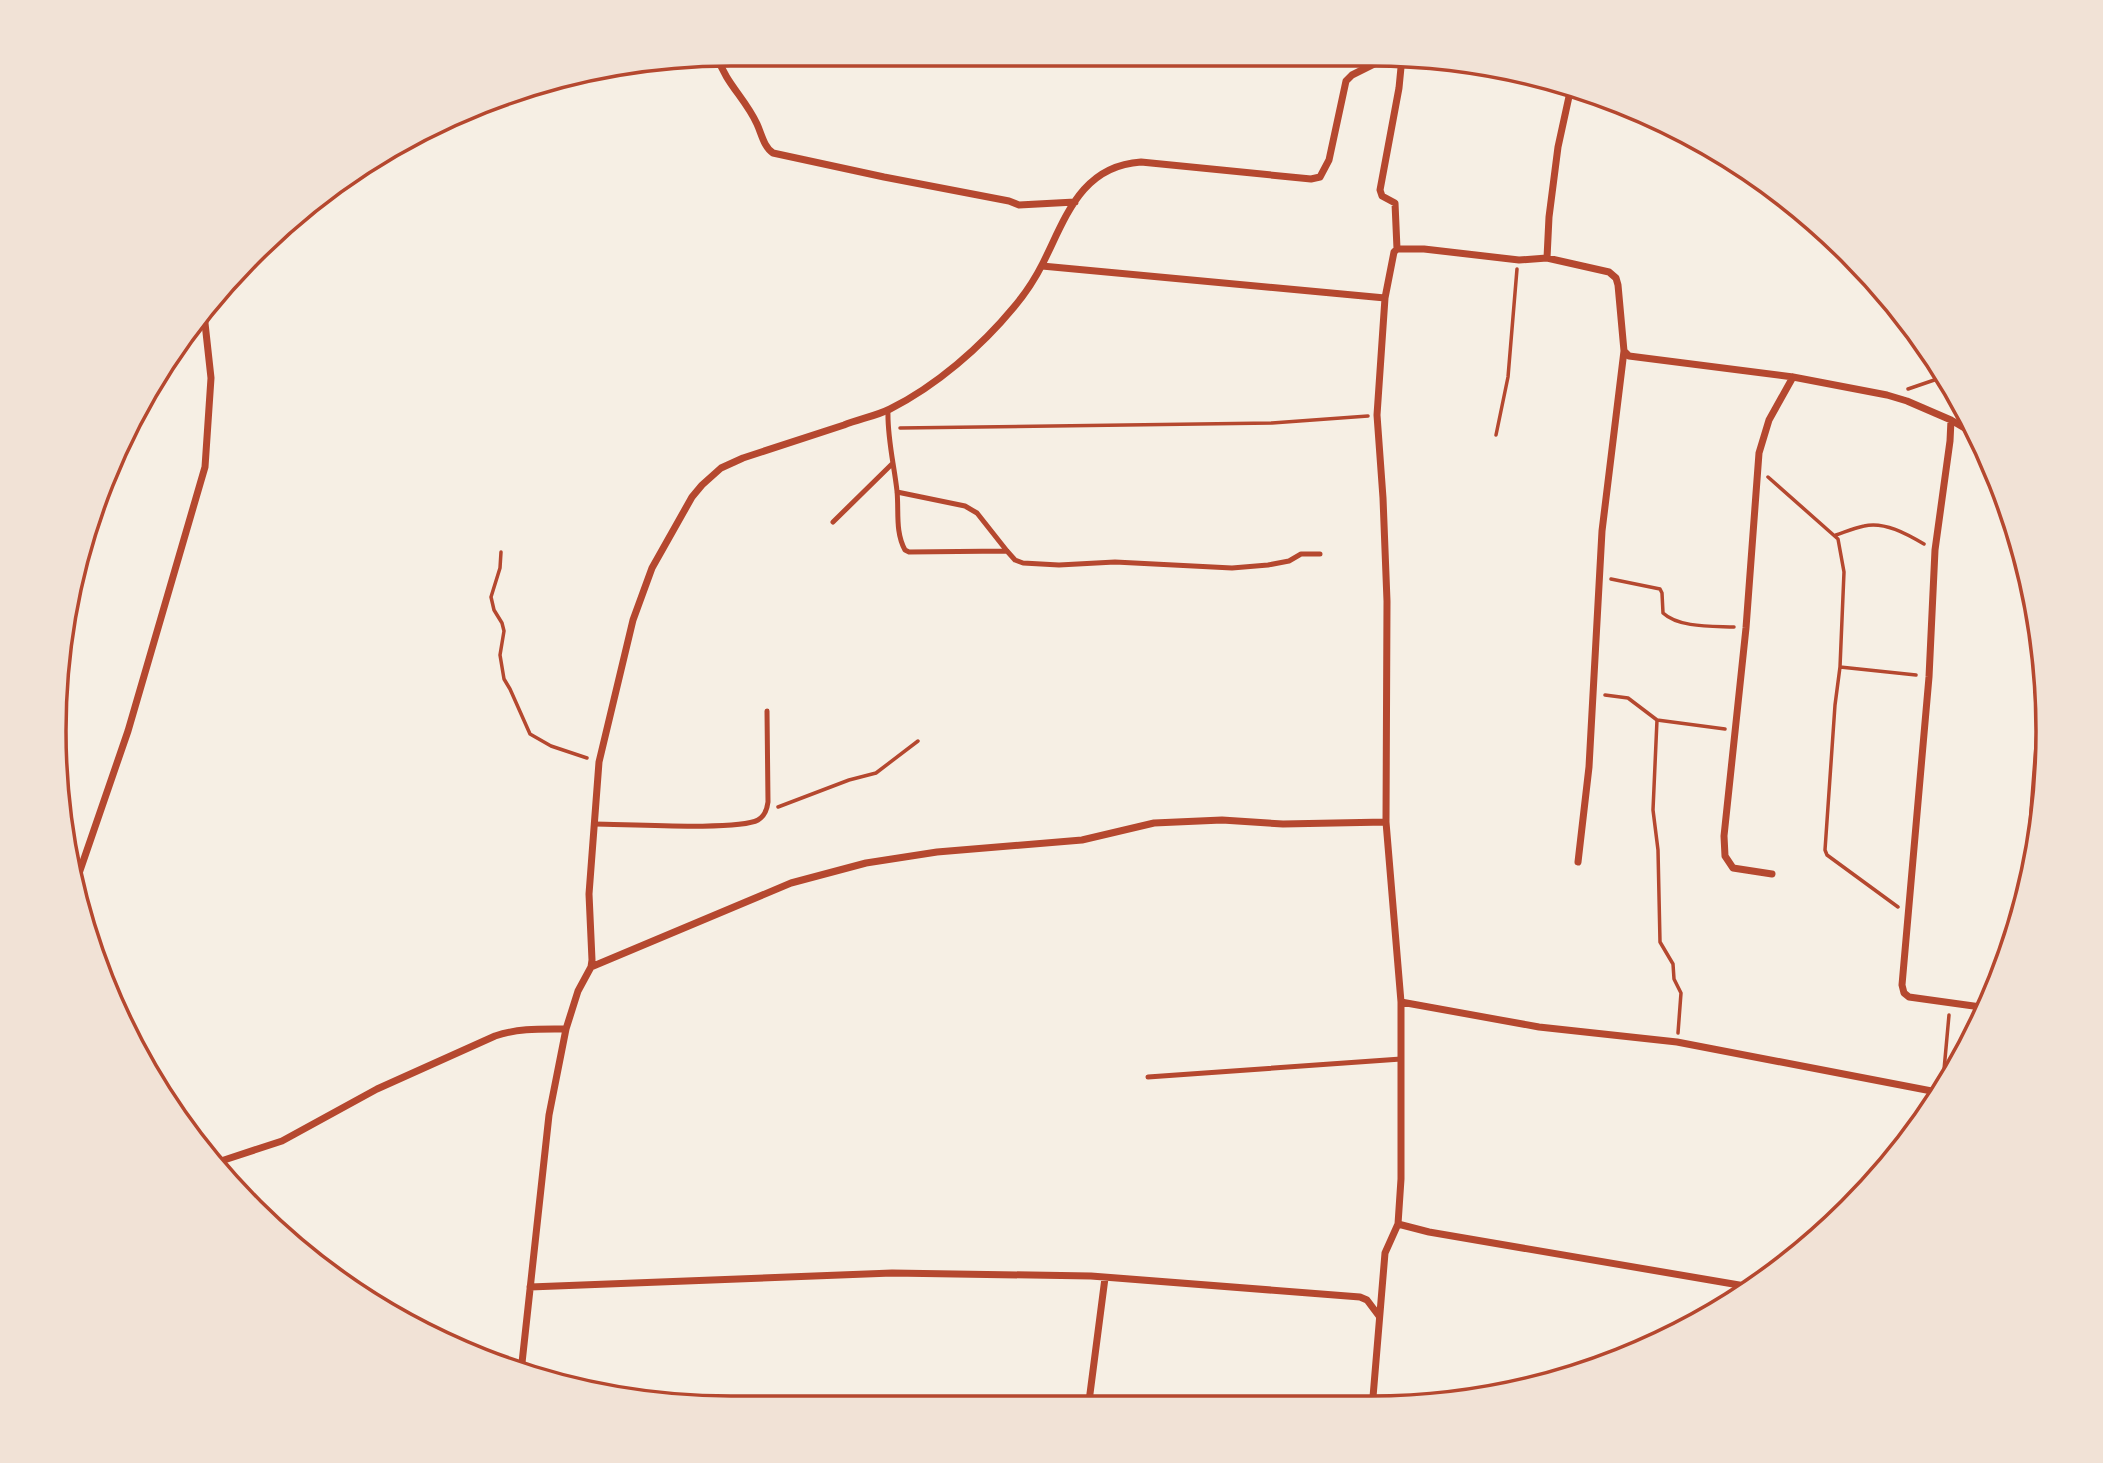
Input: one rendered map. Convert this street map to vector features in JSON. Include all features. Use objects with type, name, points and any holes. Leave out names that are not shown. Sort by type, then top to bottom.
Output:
[{"type":"street","points":[[721,66],[726,79],[745,102],[766,148],[773,153],[1019,205],[1075,202]]},
{"type":"street","points":[[522,1362],[549,1115],[566,1029],[578,991],[591,967],[589,894],[599,762],[642,592],[674,528],[702,485],[721,468],[743,458],[888,410],[945,373],[999,324],[1028,288],[1042,266],[1068,210],[1092,181],[1108,170],[1124,163],[1172,164],[1316,179],[1323,174],[1329,160],[1346,81],[1370,66]]},
{"type":"street","points":[[1373,1396],[1385,1253],[1398,1224],[1402,1124],[1401,1002],[1386,822],[1387,601],[1377,415],[1385,298],[1393,253],[1397,249],[1395,203],[1382,196],[1380,190],[1401,67]]},
{"type":"street","points":[[1547,258],[1558,147],[1569,97]]},
{"type":"street","points":[[1397,249],[1424,249],[1519,260],[1547,258],[1609,272],[1616,278],[1624,351],[1598,577],[1589,767],[1578,862]]},
{"type":"street","points":[[1042,266],[1385,298]]},
{"type":"street","points":[[81,868],[128,731],[205,467],[211,378],[205,325]]},
{"type":"street","points":[[1624,351],[1635,358],[1793,377],[1887,395],[1907,401],[1962,427]]},
{"type":"street","points":[[1772,874],[1739,870],[1728,863],[1724,836],[1746,628],[1762,438],[1769,419],[1793,377]]},
{"type":"street","points":[[1951,420],[1935,550],[1929,677],[1905,939],[1904,993],[1909,997],[1977,1007]]},
{"type":"street","points":[[591,967],[791,883],[866,863],[937,852],[1082,840],[1154,823],[1386,822]]},
{"type":"street","points":[[1401,1002],[1539,1027],[1677,1042],[1930,1091]]},
{"type":"street","points":[[224,1160],[282,1141],[377,1089],[495,1036],[531,1028],[566,1029]]},
{"type":"street","points":[[1398,1224],[1429,1232],[1739,1285]]},
{"type":"street","points":[[530,1287],[892,1273],[1105,1278],[1360,1297],[1367,1300],[1379,1317]]},
{"type":"street","points":[[1090,1396],[1105,1278]]},
{"type":"lane","points":[[888,410],[887,427],[897,492],[897,522],[902,544],[909,552],[1007,551]]},
{"type":"lane","points":[[833,522],[892,464]]},
{"type":"lane","points":[[897,492],[965,506],[977,513],[1015,560],[1023,563],[1059,565],[1115,562],[1200,568],[1268,565],[1289,561],[1301,554],[1320,554]]},
{"type":"lane","points":[[594,824],[750,823],[761,819],[766,811],[767,712]]},
{"type":"lane","points":[[1149,1077],[1401,1059]]},
{"type":"path","points":[[1496,435],[1507,377],[1519,260]]},
{"type":"path","points":[[1887,395],[1935,380]]},
{"type":"path","points":[[887,427],[1272,423],[1377,415]]},
{"type":"path","points":[[1759,469],[1835,535],[1844,572],[1840,667],[1825,850],[1827,855],[1909,916]]},
{"type":"path","points":[[1835,535],[1860,527],[1879,525],[1908,535],[1935,550]]},
{"type":"path","points":[[501,552],[500,568],[491,597],[504,631],[500,655],[504,679],[530,734],[551,746],[599,762]]},
{"type":"path","points":[[1598,577],[1660,589],[1663,613],[1671,619],[1702,625],[1746,628]]},
{"type":"path","points":[[1840,667],[1929,677]]},
{"type":"path","points":[[1593,682],[1599,694],[1628,698],[1657,720],[1734,730]]},
{"type":"path","points":[[1657,720],[1653,810],[1658,850],[1660,942],[1673,964],[1674,979],[1681,993],[1677,1042]]},
{"type":"path","points":[[766,811],[849,780],[876,774],[918,741]]},
{"type":"path","points":[[1944,1069],[1950,1003]]}]
